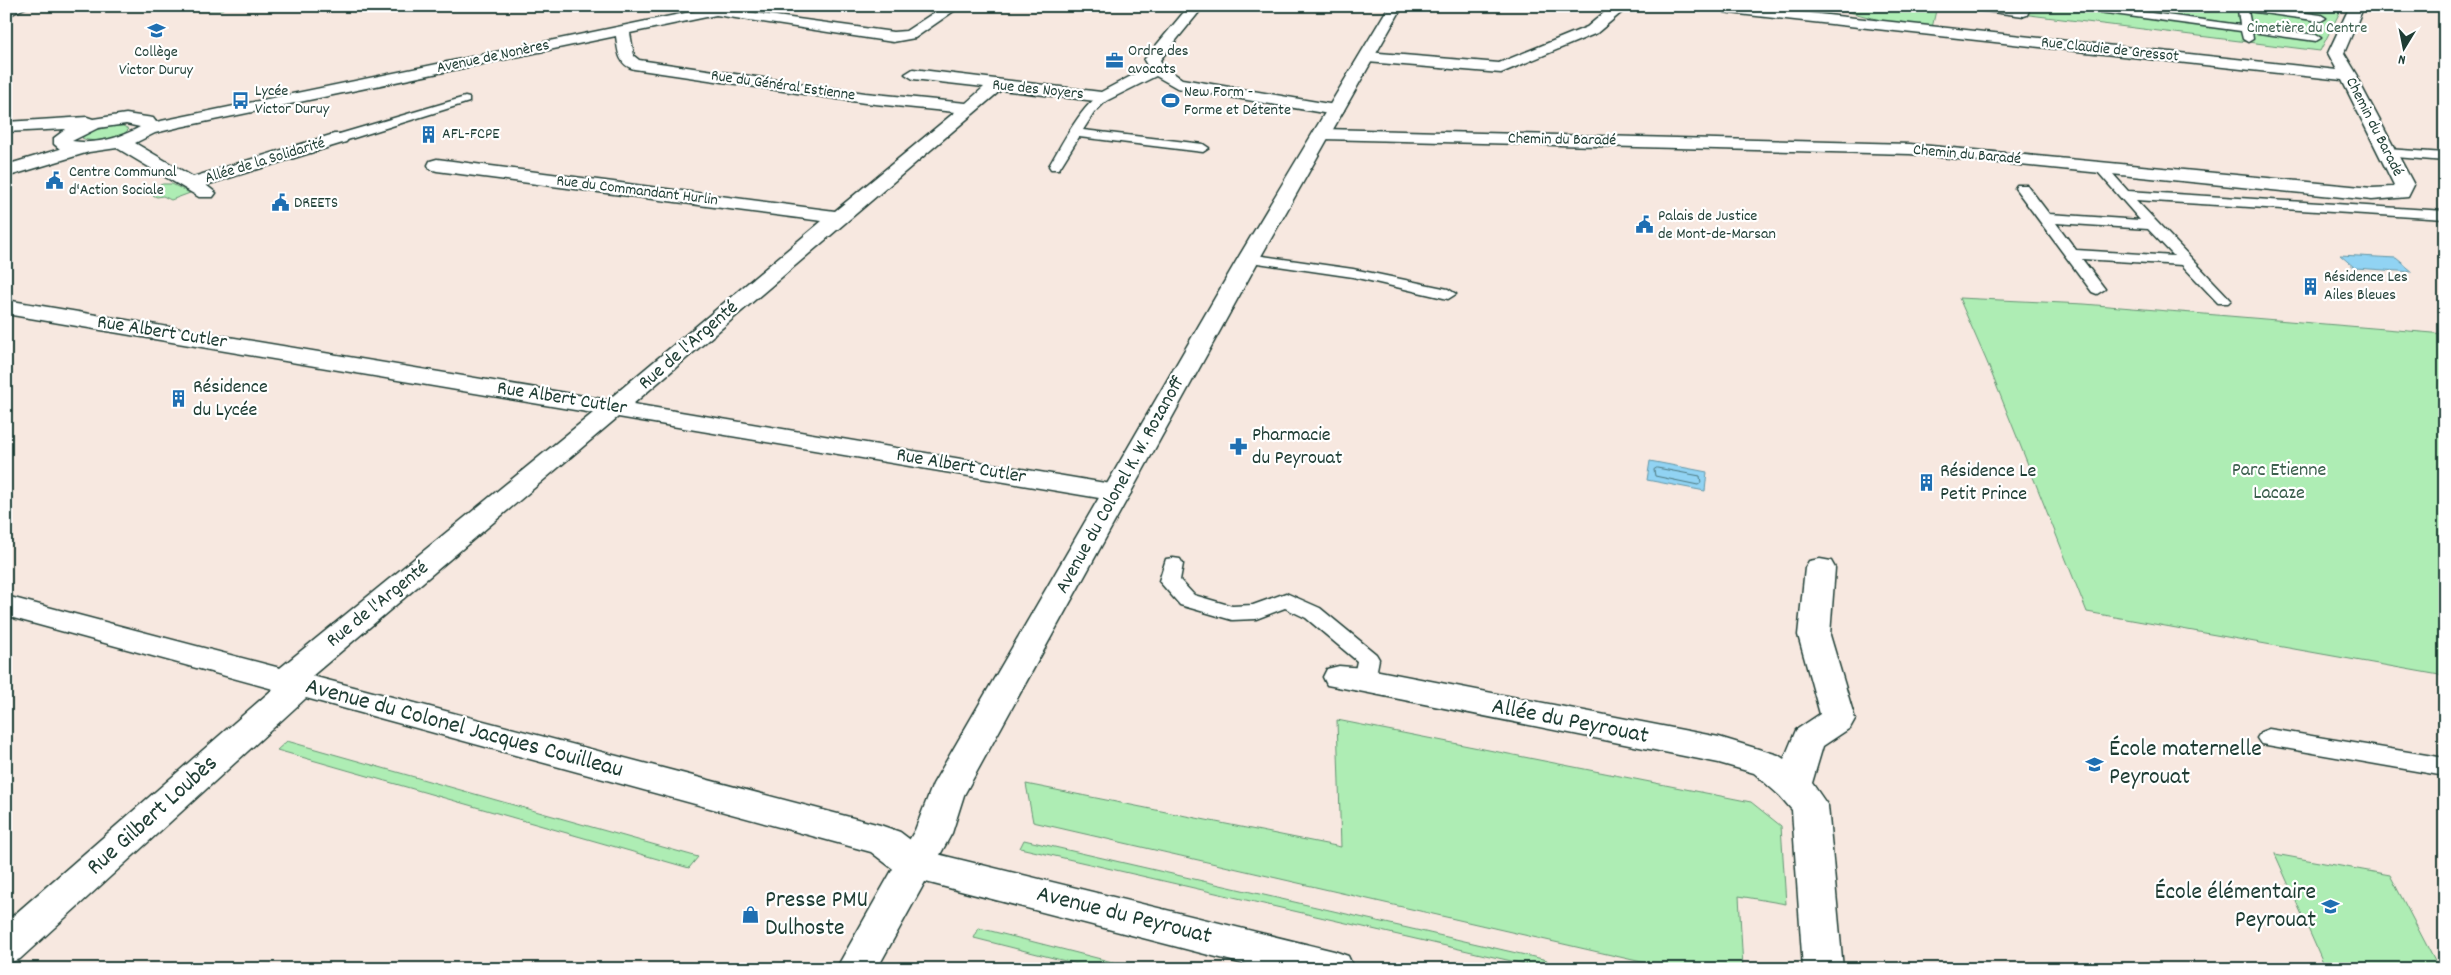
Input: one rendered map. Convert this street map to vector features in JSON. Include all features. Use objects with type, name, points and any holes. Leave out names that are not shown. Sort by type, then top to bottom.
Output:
[{"type":"street","points":[[6,14],[22,6]]},
{"type":"street","name":"Avenue de Nonères","points":[[145,125],[245,108],[741,6]]},
{"type":"street","points":[[716,12],[899,37],[910,35],[954,6]]},
{"type":"street","points":[[1197,6],[1157,51],[1152,60],[1157,69],[1177,83],[1335,110]]},
{"type":"street","name":"Avenue du Colonel K. W. Rozanoff","points":[[856,969],[933,833],[946,794],[1118,493],[1249,258],[1396,6]]},
{"type":"street","points":[[1367,56],[1501,68],[1592,30],[1621,7],[1619,6]]},
{"type":"street","name":"Rue Claudie de Gressot","points":[[1730,6],[1730,9],[2350,76]]},
{"type":"street","name":"Rue Claudie de Gressot","points":[[1807,6],[1870,24]]},
{"type":"street","name":"Chemin du Baradé","points":[[1323,134],[1910,149],[2372,194],[2401,193],[2404,185],[2350,76],[2336,53],[2358,6]]},
{"type":"street","name":"Rue du Général Estienne","points":[[622,30],[627,58],[634,64],[865,98],[969,108]]},
{"type":"street","name":"Rue des Noyers","points":[[913,74],[1104,97],[1157,69]]},
{"type":"street","name":"Rue de l'Argenté","points":[[293,683],[837,217],[997,85]]},
{"type":"street","points":[[6,127],[59,122],[106,122],[145,125],[138,136],[120,142],[85,147],[6,170]]},
{"type":"street","points":[[6,166],[63,141],[79,129],[106,122]]},
{"type":"street","points":[[6,127],[37,129],[63,141],[85,147]]},
{"type":"street","name":"Allée de la Solidarité","points":[[120,142],[198,188],[340,138]]},
{"type":"street","name":"Rue du Commandant Hurlin","points":[[437,164],[837,217]]},
{"type":"street","name":"Rue Albert Cutler","points":[[6,307],[1118,493]]},
{"type":"street","points":[[1793,786],[1808,739],[1838,719],[1814,634],[1820,568]]},
{"type":"street","name":"Avenue du Colonel Jacques Couilleau","points":[[6,606],[880,840],[887,842],[914,864]]},
{"type":"street","name":"Allée du Peyrouat","points":[[1352,679],[1719,750],[1766,764],[1793,786],[1810,806],[1823,969]]},
{"type":"street","name":"Rue Gilbert Loubès","points":[[6,947],[293,683]]},
{"type":"street","name":"Avenue du Peyrouat","points":[[914,864],[1334,969]]},
{"type":"lane","points":[[1968,6],[2024,13],[2026,6]]},
{"type":"lane","points":[[2076,6],[2316,38]]},
{"type":"lane","points":[[2164,6],[2165,30]]},
{"type":"lane","points":[[2317,6],[2324,29]]},
{"type":"lane","points":[[2220,36],[2248,40],[2238,7],[2321,18]]},
{"type":"lane","points":[[1055,166],[1090,111],[1104,97]]},
{"type":"lane","points":[[340,138],[465,100]]},
{"type":"lane","points":[[1075,133],[1203,148]]},
{"type":"lane","points":[[2387,154],[2445,157]]},
{"type":"lane","points":[[2101,168],[2223,300]]},
{"type":"lane","points":[[2022,188],[2097,289]]},
{"type":"lane","points":[[2124,195],[2445,215]]},
{"type":"lane","points":[[2045,218],[2152,225]]},
{"type":"lane","points":[[2071,254],[2185,261]]},
{"type":"lane","points":[[1249,258],[1353,273],[1448,294]]},
{"type":"lane","points":[[1173,564],[1169,581],[1188,600],[1232,613],[1256,612],[1286,600],[1313,613],[1368,659],[1352,679]]},
{"type":"lane","points":[[2269,738],[2445,767]]},
{"type":"green space","points":[[169,6],[228,6],[221,10],[161,11]]},
{"type":"green space","points":[[1742,6],[1802,6],[1845,18]]},
{"type":"green space","points":[[1825,6],[1937,6],[1932,28],[1892,23]]},
{"type":"green space","name":"Cimetière du Centre","points":[[1957,6],[2343,6],[2320,51]]},
{"type":"green space","points":[[111,126],[123,126],[129,129],[120,136],[107,140],[93,141],[82,138],[90,131]]},
{"type":"green space","points":[[163,184],[172,184],[190,193],[171,200],[163,196],[157,197],[141,190]]},
{"type":"green space","name":"Parc Etienne Lacaze","points":[[1959,298],[2084,304],[2445,334],[2445,676],[2087,612],[1987,362]]},
{"type":"green space","points":[[1337,720],[1751,802],[1781,826],[1786,904],[1739,896],[1743,968],[1746,969],[1672,969],[1033,822],[1026,784],[1341,847]]},
{"type":"green space","points":[[287,741],[698,857],[689,868],[277,750]]},
{"type":"green space","points":[[1024,840],[1547,960],[1546,969],[1020,848]]},
{"type":"green space","points":[[2275,854],[2390,875],[2439,969],[2326,969]]},
{"type":"green space","points":[[979,928],[1140,969],[1097,969],[974,938]]},
{"type":"water","points":[[2340,255],[2396,258],[2413,272],[2355,268]]},
{"type":"water","points":[[1650,461],[1707,472],[1705,491],[1647,480]]},
{"type":"place","name":"Collège Victor Duruy","points":[[156,30]]},
{"type":"place","name":"Ordre des avocats","points":[[1114,60]]},
{"type":"place","name":"Lycée Victor Duruy","points":[[241,100]]},
{"type":"place","name":"New Form - Forme et Détente","points":[[1170,101]]},
{"type":"place","name":"AFL-FCPE","points":[[428,134]]},
{"type":"place","name":"Centre Communal d'Action Sociale","points":[[55,181]]},
{"type":"place","name":"DREETS","points":[[280,203]]},
{"type":"place","name":"Palais de Justice de Mont-de-Marsan","points":[[1644,225]]},
{"type":"place","name":"Résidence Les Ailes Bleues","points":[[2310,286]]},
{"type":"place","name":"Résidence du Lycée","points":[[179,399]]},
{"type":"place","name":"Pharmacie du Peyrouat","points":[[1238,447]]},
{"type":"place","name":"Résidence Le Petit Prince","points":[[1926,483]]},
{"type":"place","name":"École maternelle Peyrouat","points":[[2095,764]]},
{"type":"place","name":"École élémentaire Peyrouat","points":[[2330,907]]},
{"type":"place","name":"Presse PMU Dulhoste","points":[[751,915]]}]
